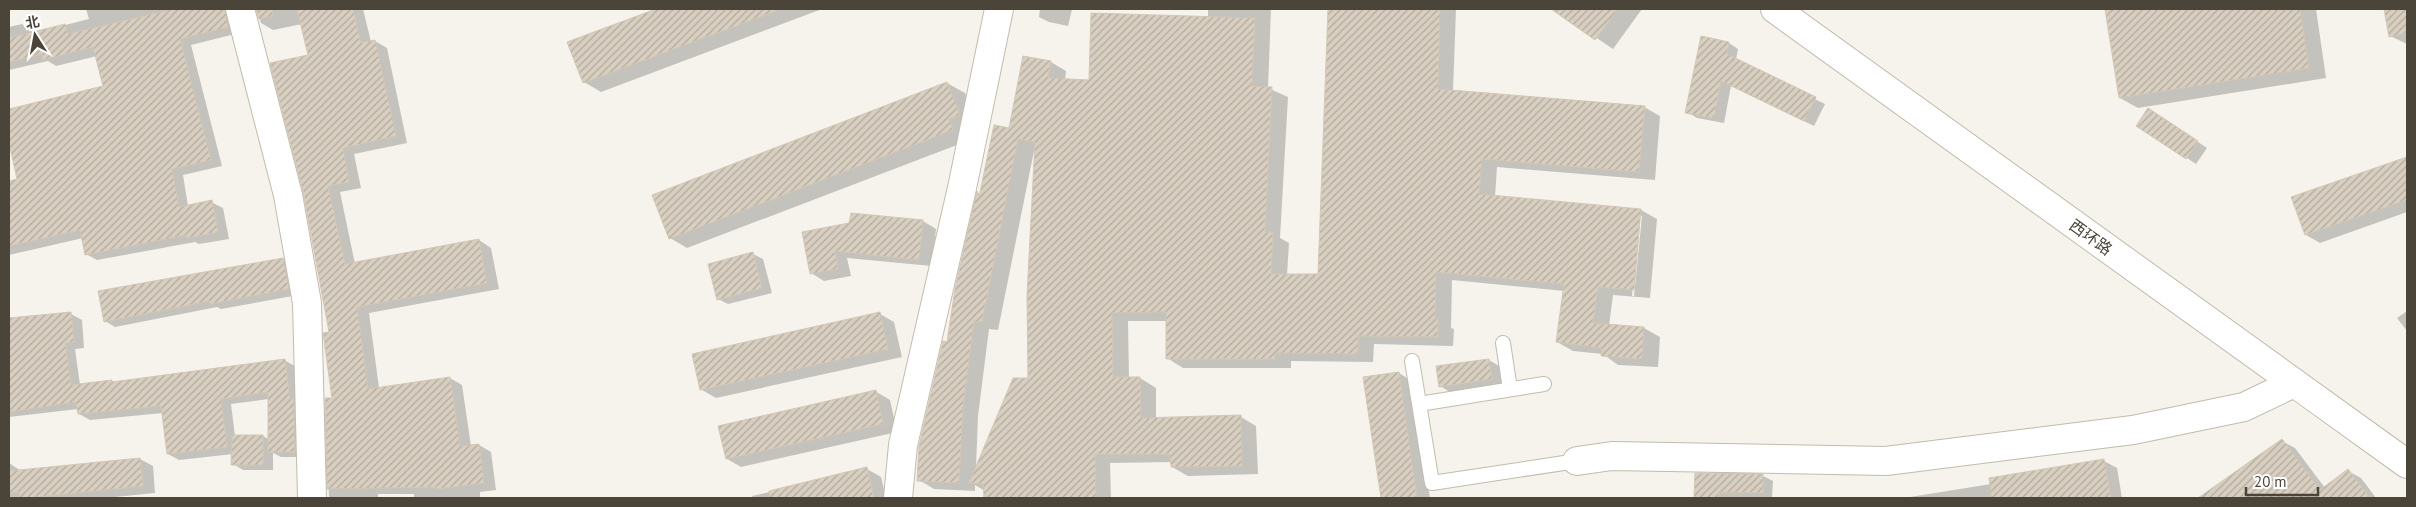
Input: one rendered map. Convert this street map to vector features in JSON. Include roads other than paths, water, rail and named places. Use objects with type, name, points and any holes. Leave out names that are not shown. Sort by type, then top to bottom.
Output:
[{"type":"street","points":[[240,9],[288,196],[307,303],[312,498]]},
{"type":"street","points":[[898,498],[903,445],[962,188],[999,9]]},
{"type":"street","name":"西环路","points":[[1775,9],[2407,464]]},
{"type":"street","points":[[1576,461],[1612,456],[1886,461],[2133,430],[2244,408],[2294,383]]},
{"type":"lane","points":[[1503,343],[1510,389]]},
{"type":"lane","points":[[1412,361],[1432,483],[1576,461]]},
{"type":"lane","points":[[1419,404],[1544,384]]}]
